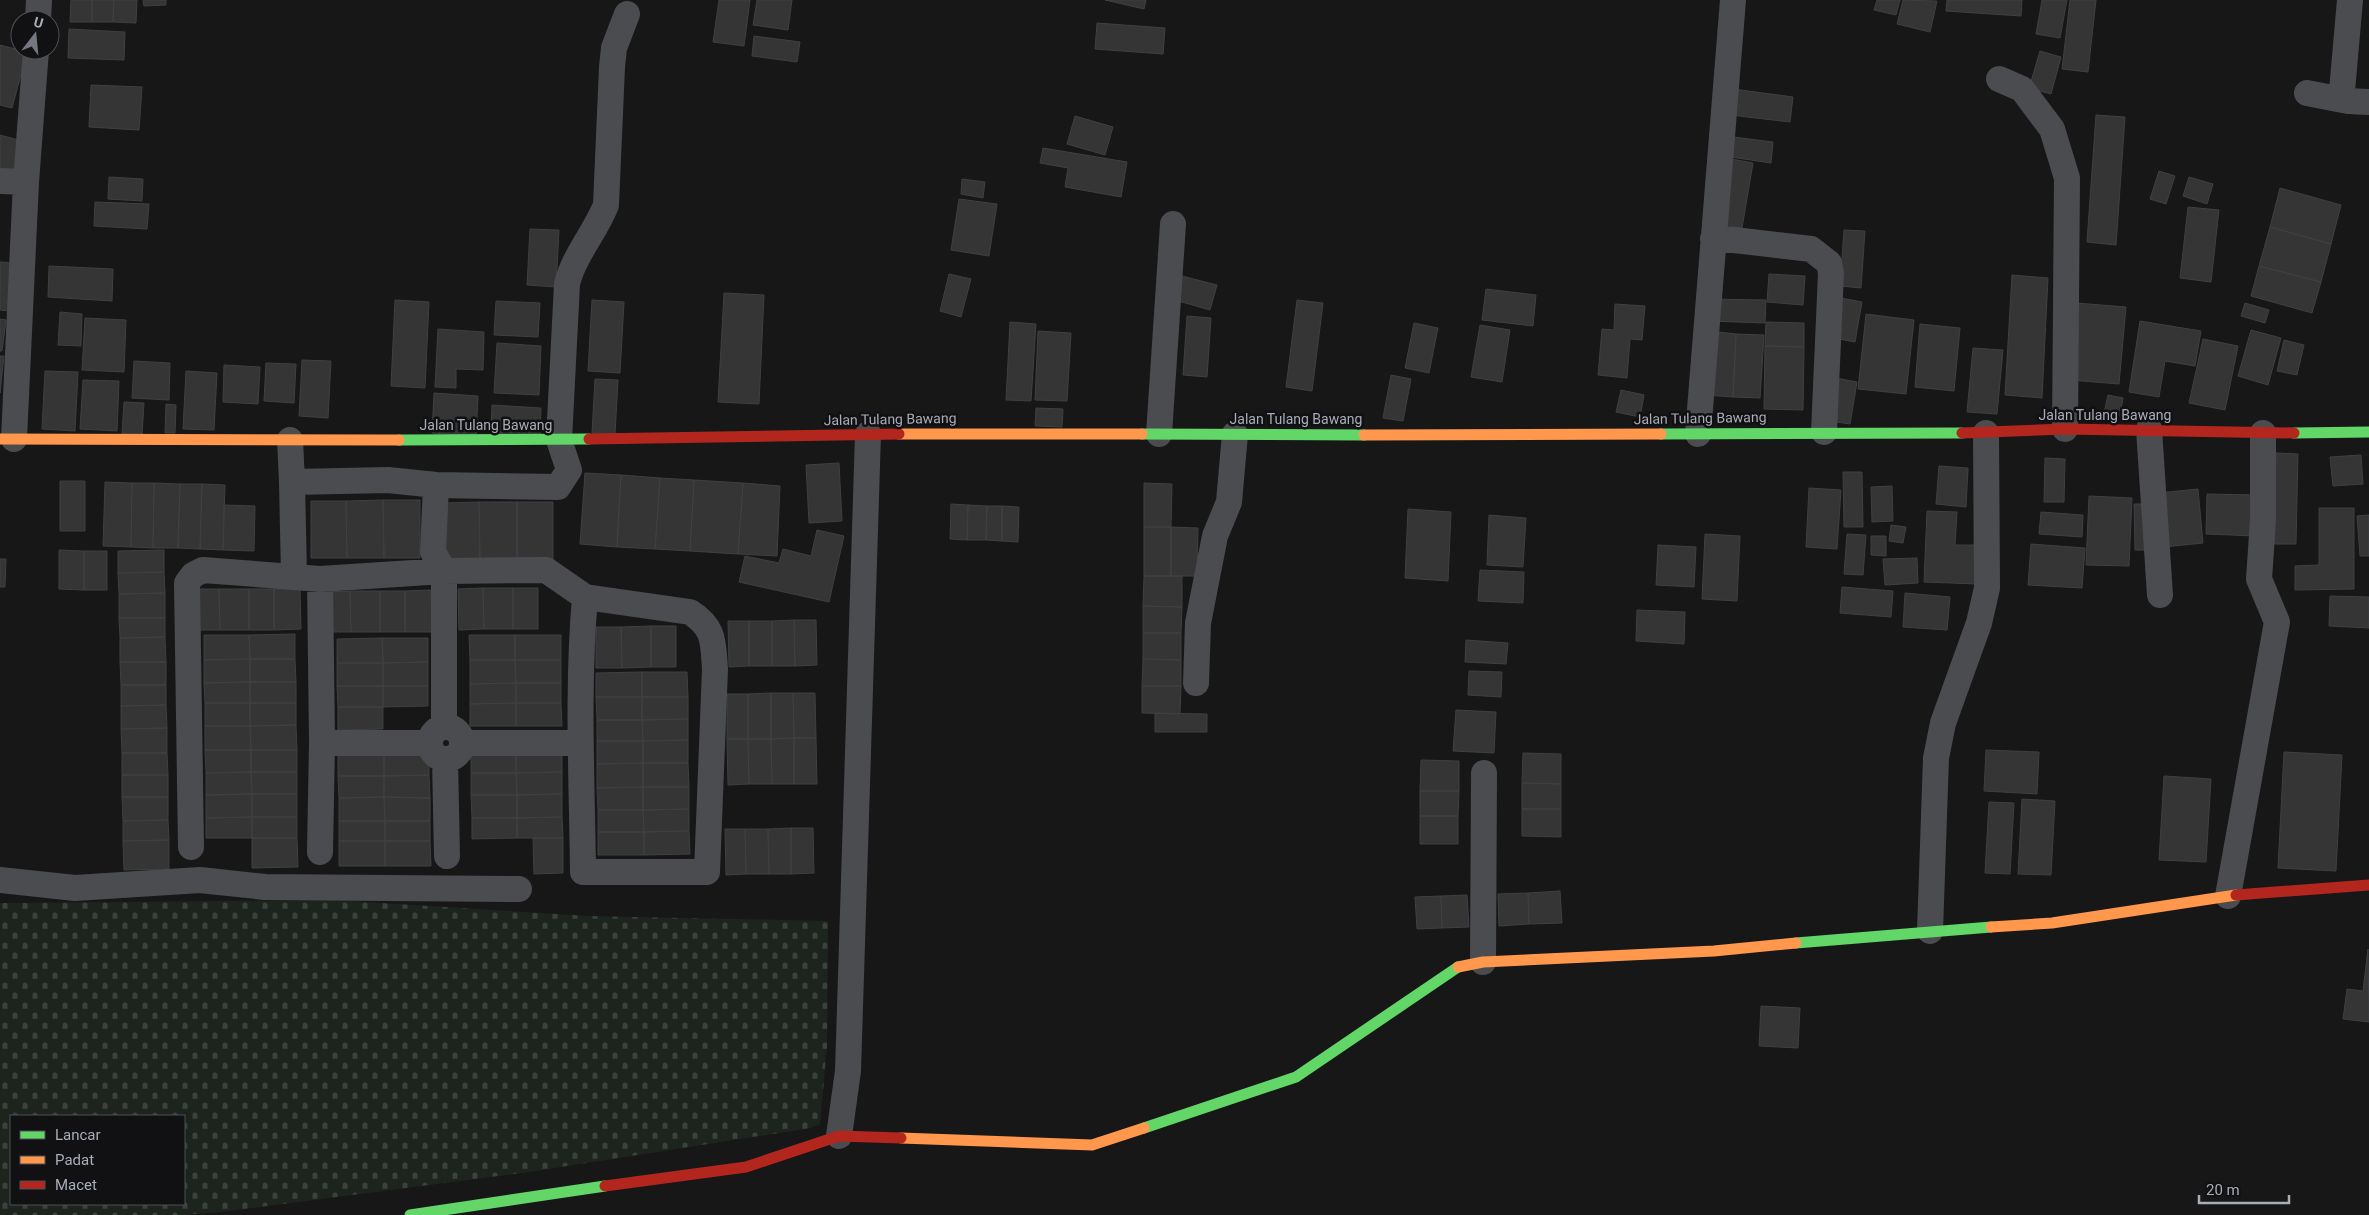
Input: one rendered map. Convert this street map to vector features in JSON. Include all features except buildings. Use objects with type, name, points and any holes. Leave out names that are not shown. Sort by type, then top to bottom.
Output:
[{"type":"street","points":[[1698,434],[1732,0]]},
{"type":"street","points":[[2350,0],[2342,91],[2343,97],[2358,101]]},
{"type":"street","points":[[292,482],[388,480],[436,485],[558,487],[569,470],[559,440],[567,284],[571,267],[600,221],[606,205],[614,48],[628,14]]},
{"type":"street","points":[[7,439],[35,60]]},
{"type":"street","points":[[1999,79],[2022,89],[2052,129],[2067,178],[2065,429]]},
{"type":"street","points":[[2307,93],[2358,101]]},
{"type":"street","points":[[0,181],[26,182]]},
{"type":"street","points":[[1159,434],[1173,224]]},
{"type":"street","points":[[1713,239],[1811,249],[1829,263],[1831,273],[1824,432]]},
{"type":"street","points":[[2149,428],[2160,595]]},
{"type":"street","name":"Jalan Tulang Bawang","points":[[7,439],[559,440],[868,434],[1986,433],[2065,429],[2149,428],[2263,433],[2369,432]]},
{"type":"street","points":[[1930,931],[1936,758],[1943,723],[1979,623],[1987,588],[1986,433]]},
{"type":"street","points":[[2228,896],[2277,622],[2259,579],[2263,520],[2263,433]]},
{"type":"street","points":[[839,1136],[848,1071],[868,434]]},
{"type":"street","points":[[1196,683],[1198,623],[1216,536],[1228,502],[1235,434]]},
{"type":"street","points":[[290,440],[294,576]]},
{"type":"street","points":[[436,485],[434,552],[444,571],[447,856]]},
{"type":"street","points":[[191,847],[187,583],[193,575],[203,570],[320,579],[444,571],[546,570],[584,597],[690,612],[703,620],[712,636],[715,669],[707,872],[583,872],[580,649],[584,597]]},
{"type":"street","points":[[320,579],[322,743],[320,852]]},
{"type":"street","points":[[322,743],[580,743]]},
{"type":"street","points":[[1483,962],[1484,773]]},
{"type":"street","points":[[0,880],[75,888],[200,880],[264,887],[519,889]]},
{"type":"street","points":[[410,1215],[579,1189],[746,1167],[839,1136],[1092,1145],[1296,1077],[1456,967],[1483,962],[1714,951],[1930,931],[2052,923],[2228,896],[2369,885]]},
{"type":"green space","points":[[333,900],[589,916],[828,921],[827,1046],[820,1124],[811,1128],[529,1172],[221,1212],[181,1215],[0,1215],[0,903]]},
{"type":"traffic: fast","points":[[2294,433],[2369,432]]},
{"type":"traffic: fast","points":[[1661,434],[1962,433]]},
{"type":"traffic: fast","points":[[1142,434],[1364,435]]},
{"type":"traffic: fast","points":[[399,440],[589,439]]},
{"type":"traffic: fast","points":[[1796,943],[1991,927]]},
{"type":"traffic: fast","points":[[1144,1128],[1296,1077],[1458,967]]},
{"type":"traffic: fast","points":[[410,1215],[605,1186]]},
{"type":"traffic: slow","points":[[899,434],[1142,434]]},
{"type":"traffic: slow","points":[[1364,435],[1661,434]]},
{"type":"traffic: slow","points":[[0,439],[399,440]]},
{"type":"traffic: slow","points":[[1991,927],[2052,923],[2236,895]]},
{"type":"traffic: slow","points":[[1458,967],[1483,962],[1714,951],[1796,943]]},
{"type":"traffic: slow","points":[[901,1138],[1092,1145],[1144,1128]]},
{"type":"traffic: jam","points":[[1962,433],[2065,429],[2294,433]]},
{"type":"traffic: jam","points":[[589,439],[899,434]]},
{"type":"traffic: jam","points":[[2236,895],[2369,885]]},
{"type":"traffic: jam","points":[[605,1186],[746,1167],[839,1136],[901,1138]]}]
